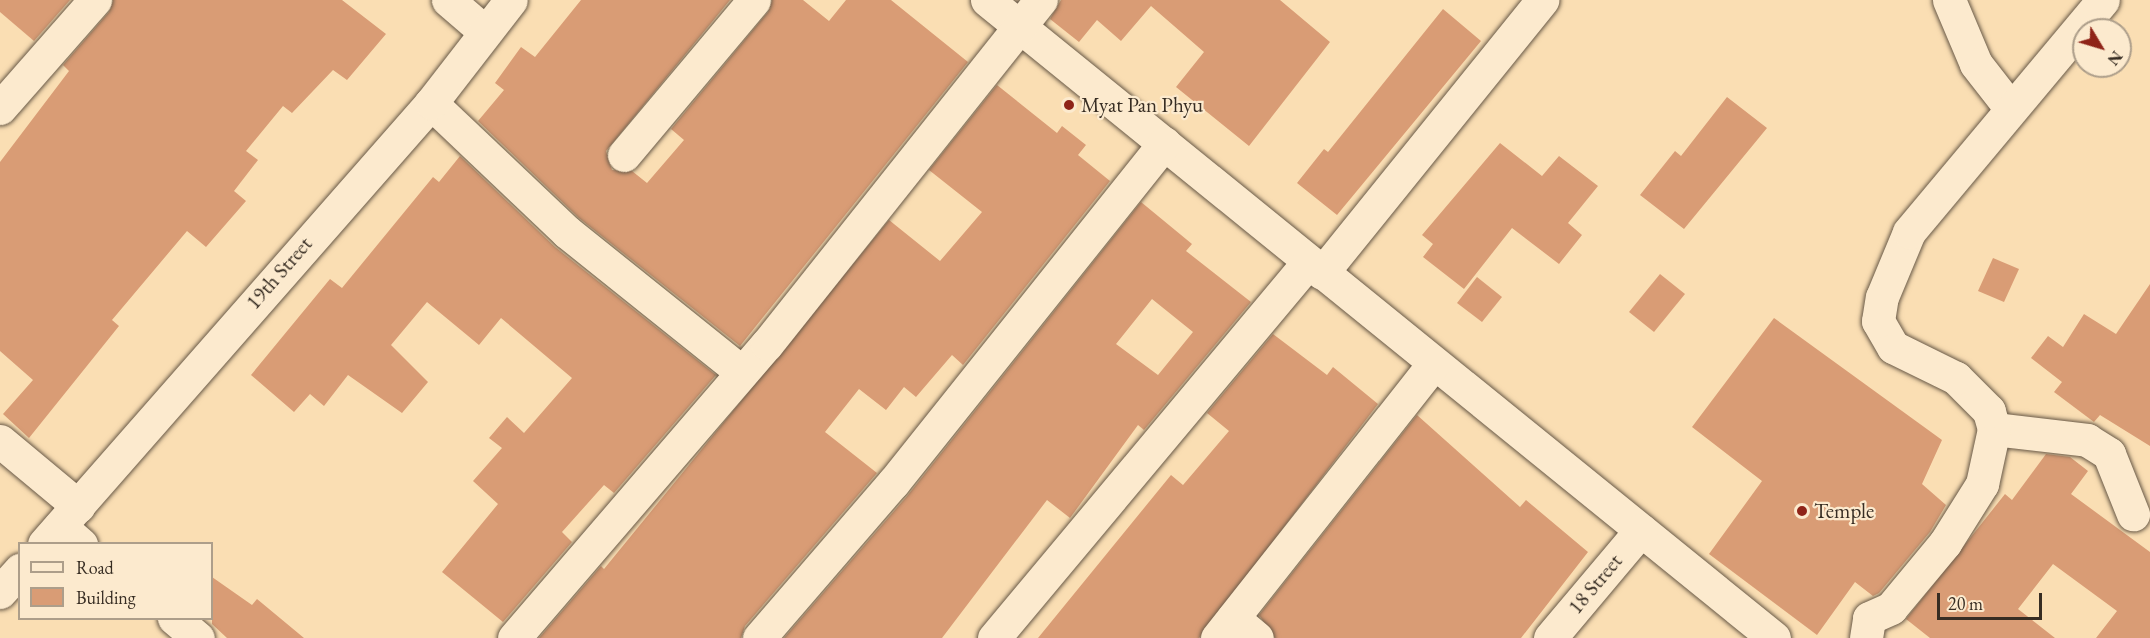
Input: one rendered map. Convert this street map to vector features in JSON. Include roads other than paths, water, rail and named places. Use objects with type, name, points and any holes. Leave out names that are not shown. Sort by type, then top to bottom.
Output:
[{"type":"street","points":[[0,108],[94,0]]},
{"type":"street","points":[[448,0],[484,31]]},
{"type":"street","name":"19th Street","points":[[66,530],[431,103],[484,31],[511,0]]},
{"type":"street","points":[[624,155],[754,0]]},
{"type":"street","points":[[987,0],[1774,638]]},
{"type":"street","points":[[514,638],[742,372],[1041,0]]},
{"type":"street","points":[[994,638],[1315,268],[1542,0]]},
{"type":"street","points":[[1949,0],[1976,64],[2011,109]]},
{"type":"street","points":[[1866,638],[1869,618],[1899,598],[1945,543],[1982,484],[1994,429],[1989,411],[1975,394],[1956,378],[1893,347],[1878,321],[1882,297],[1909,232],[2103,0]]},
{"type":"street","points":[[431,103],[567,232],[742,372]]},
{"type":"street","points":[[759,638],[893,483],[1164,143]]},
{"type":"street","points":[[1236,631],[1434,363]]},
{"type":"street","points":[[1994,429],[2087,440],[2109,454],[2133,514]]},
{"type":"street","points":[[0,441],[66,530]]},
{"type":"street","name":"18 Street","points":[[1550,638],[1641,530]]},
{"type":"street","points":[[0,592],[18,572]]},
{"type":"street","points":[[176,620],[198,638]]},
{"type":"place","name":"Myat Pan Phyu","points":[[1069,105]]},
{"type":"place","name":"Temple","points":[[1802,511]]}]
